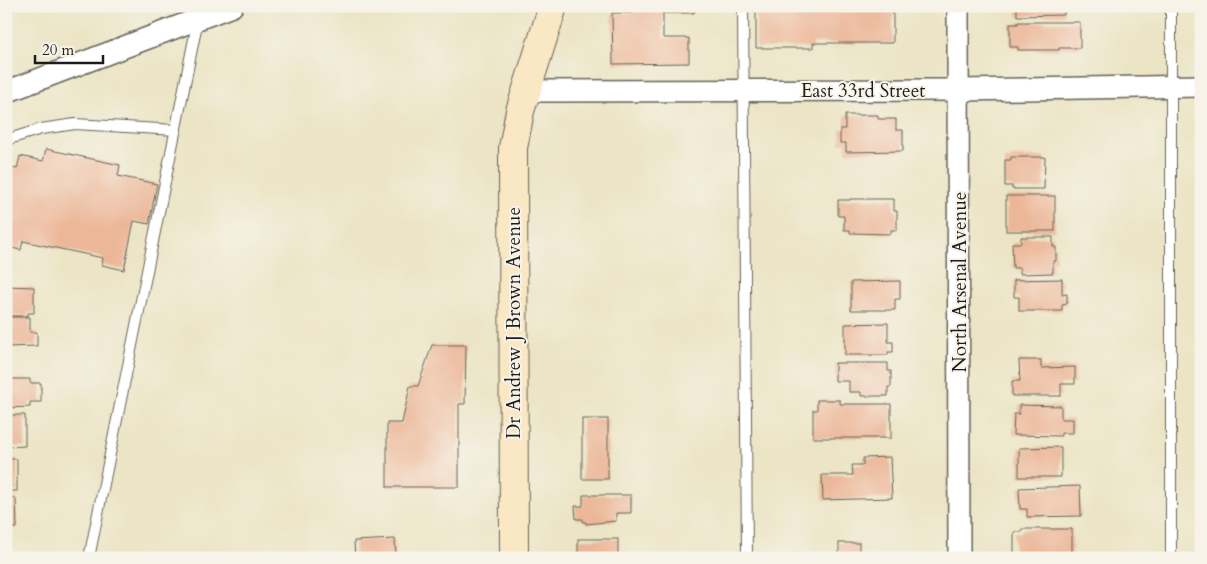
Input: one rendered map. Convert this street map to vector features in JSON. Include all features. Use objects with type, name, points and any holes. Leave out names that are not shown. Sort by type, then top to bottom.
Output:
[{"type":"main road","name":"Dr Andrew J Brown Avenue","points":[[514,558],[513,148],[516,124],[553,6]]},
{"type":"street","points":[[6,92],[232,6]]},
{"type":"street","name":"North Arsenal Avenue","points":[[958,6],[958,558]]},
{"type":"street","name":"East 33rd Street","points":[[526,91],[959,90],[1201,86]]},
{"type":"lane","points":[[6,13],[8,6]]},
{"type":"lane","points":[[743,6],[747,558]]},
{"type":"lane","points":[[1170,6],[1171,558]]},
{"type":"lane","points":[[88,558],[198,19]]},
{"type":"lane","points":[[6,140],[41,129],[75,124],[176,130]]},
{"type":"building","points":[[630,6],[694,6],[694,13],[663,13],[663,38],[689,38],[689,63],[613,64],[612,13],[631,13]]},
{"type":"building","points":[[756,6],[893,6],[893,43],[813,43],[813,48],[756,48]]},
{"type":"building","points":[[1017,6],[1064,6],[1064,15],[1017,16]]},
{"type":"building","points":[[1018,22],[1080,22],[1080,48],[1018,50],[1018,47],[1010,47],[1010,24],[1018,24]]},
{"type":"building","points":[[845,115],[878,115],[878,119],[896,119],[896,130],[903,130],[903,151],[846,152],[846,143],[840,143],[840,129],[845,129]]},
{"type":"building","points":[[46,149],[120,165],[118,176],[157,184],[149,224],[134,221],[124,270],[102,265],[103,258],[23,241],[21,250],[6,247],[6,167],[17,169],[20,156],[43,161]]},
{"type":"building","points":[[1011,157],[1045,157],[1044,189],[1012,189],[1012,186],[1005,186],[1005,160],[1011,160]]},
{"type":"building","points":[[1006,196],[1055,196],[1055,231],[1006,231]]},
{"type":"building","points":[[894,199],[894,211],[897,211],[897,230],[891,230],[891,234],[850,233],[850,230],[844,230],[844,216],[838,216],[838,200]]},
{"type":"building","points":[[1021,237],[1053,237],[1053,247],[1056,247],[1056,261],[1053,261],[1053,273],[1020,274],[1020,268],[1013,268],[1012,243],[1021,243]]},
{"type":"building","points":[[1062,279],[1062,295],[1067,294],[1067,304],[1062,305],[1062,311],[1019,311],[1019,297],[1014,297],[1014,280]]},
{"type":"building","points":[[900,281],[900,299],[895,299],[895,310],[851,310],[851,282]]},
{"type":"building","points":[[6,286],[34,287],[34,313],[28,313],[28,316],[6,316]]},
{"type":"building","points":[[6,317],[30,317],[30,332],[37,332],[37,346],[6,347]]},
{"type":"building","points":[[888,323],[888,342],[893,342],[893,352],[888,352],[888,355],[845,355],[845,324]]},
{"type":"building","points":[[432,345],[466,345],[465,404],[459,404],[459,487],[387,487],[387,423],[402,423],[410,386],[418,386]]},
{"type":"building","points":[[1019,360],[1041,360],[1041,368],[1075,367],[1075,384],[1061,384],[1061,396],[1012,396],[1012,381],[1020,381]]},
{"type":"building","points":[[835,363],[888,363],[888,371],[891,371],[891,387],[888,387],[888,396],[861,396],[861,392],[849,392],[849,381],[835,381]]},
{"type":"building","points":[[6,379],[30,379],[30,383],[41,383],[41,402],[30,402],[30,407],[6,408]]},
{"type":"building","points":[[817,400],[840,400],[840,404],[891,404],[891,438],[813,438],[813,410],[817,410]]},
{"type":"building","points":[[1019,405],[1061,406],[1061,419],[1073,419],[1073,433],[1061,433],[1061,436],[1013,435],[1014,414],[1019,414]]},
{"type":"building","points":[[6,415],[25,415],[25,446],[6,447]]},
{"type":"building","points":[[582,419],[608,419],[608,479],[582,479]]},
{"type":"building","points":[[1061,447],[1061,477],[1019,477],[1019,448]]},
{"type":"building","points":[[890,457],[892,498],[823,500],[822,475],[853,475],[852,465],[863,465],[863,458]]},
{"type":"building","points":[[6,459],[17,459],[17,491],[6,491]]},
{"type":"building","points":[[1080,486],[1081,516],[1027,517],[1027,509],[1020,509],[1019,488]]},
{"type":"building","points":[[583,495],[631,495],[631,513],[616,513],[616,521],[586,524],[586,522],[583,522],[583,519],[576,519],[575,506],[583,506]]},
{"type":"building","points":[[6,498],[16,498],[17,528],[6,528]]},
{"type":"building","points":[[1022,529],[1072,529],[1072,558],[1014,557],[1014,532],[1022,532]]},
{"type":"building","points":[[395,539],[396,558],[355,558],[354,541]]},
{"type":"building","points":[[578,539],[618,539],[618,558],[578,558]]},
{"type":"building","points":[[839,543],[859,543],[859,558],[839,558]]}]
